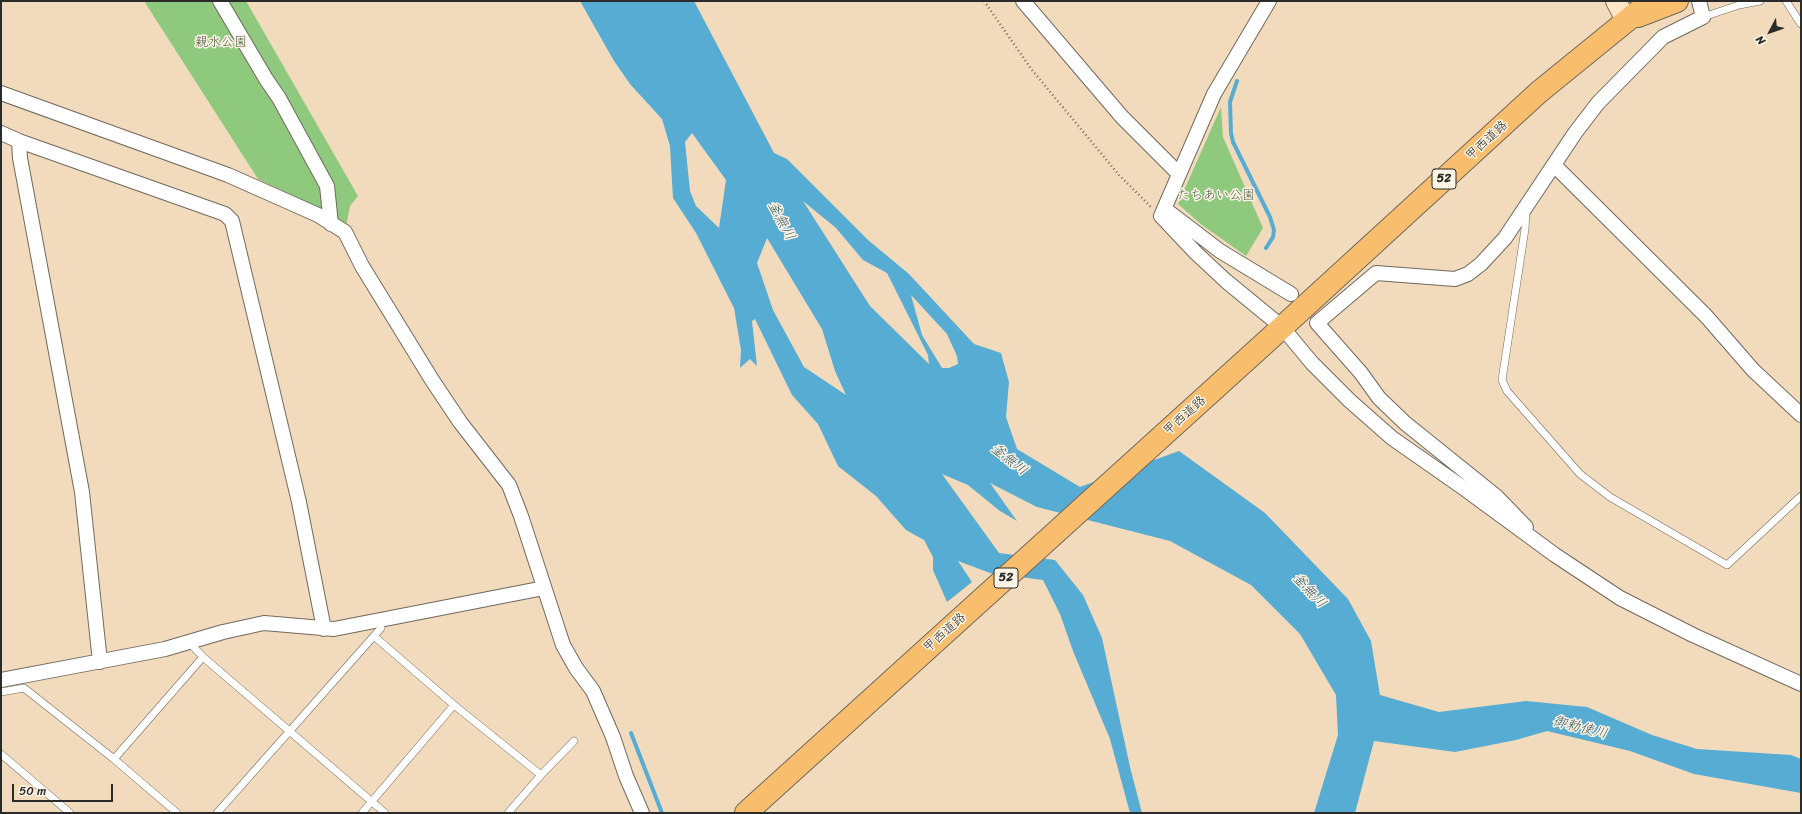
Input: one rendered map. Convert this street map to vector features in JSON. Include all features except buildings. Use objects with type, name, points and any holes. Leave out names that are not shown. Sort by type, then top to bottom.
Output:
[{"type":"highway","name":"甲西道路","points":[[746,813],[1266,342],[1539,92],[1651,1]]},
{"type":"highway","name":"甲西道路","points":[[1626,20],[1677,1]]},
{"type":"main road","points":[[1616,1],[1626,20]]},
{"type":"street","points":[[220,1],[279,98],[327,186],[331,224]]},
{"type":"street","points":[[1023,1],[1122,117],[1179,174]]},
{"type":"street","points":[[1163,213],[1214,94],[1268,1]]},
{"type":"street","points":[[1540,544],[1521,521],[1497,497],[1405,423],[1379,398],[1361,373],[1317,323],[1376,273],[1455,279],[1468,274],[1492,254],[1505,238],[1575,133],[1598,103],[1662,38],[1703,17],[1699,1]]},
{"type":"street","points":[[1,93],[228,175],[318,215],[345,232],[362,266],[432,380],[460,422],[509,485],[563,645],[576,668],[593,691],[613,737],[626,776],[642,813]]},
{"type":"street","points":[[1,133],[19,141],[225,214],[232,221],[299,502],[324,629]]},
{"type":"street","points":[[19,141],[22,166],[82,492],[100,662]]},
{"type":"street","points":[[1554,165],[1706,316],[1754,370],[1801,415]]},
{"type":"street","points":[[1163,213],[1220,251],[1291,294]]},
{"type":"street","points":[[1163,213],[1196,253],[1226,281],[1282,327],[1312,363],[1350,401],[1392,438],[1465,488],[1540,544],[1620,598],[1693,635],[1801,684]]},
{"type":"street","points":[[1,680],[165,650],[223,632],[264,623],[334,629],[544,588]]},
{"type":"lane","points":[[1703,17],[1739,5],[1760,1]]},
{"type":"lane","points":[[1786,1],[1801,24]]},
{"type":"lane","points":[[1526,206],[1525,229],[1502,380],[1507,392],[1580,474],[1610,497],[1727,565],[1801,496]]},
{"type":"lane","points":[[217,813],[375,637],[381,628]]},
{"type":"lane","points":[[375,637],[454,705],[541,774]]},
{"type":"lane","points":[[189,642],[203,657],[385,813]]},
{"type":"lane","points":[[114,759],[203,657]]},
{"type":"lane","points":[[1,692],[24,688],[114,759],[177,813]]},
{"type":"lane","points":[[362,813],[454,705]]},
{"type":"lane","points":[[508,813],[541,774],[574,741]]},
{"type":"lane","points":[[1,754],[70,813]]},
{"type":"path","points":[[984,1],[1032,70],[1119,175],[1163,213]]},
{"type":"green space","name":"親水公園","points":[[144,1],[246,1],[358,196],[350,206],[345,232],[330,213],[258,179]]},
{"type":"green space","name":"たちあい公園","points":[[1221,107],[1223,137],[1263,228],[1246,256],[1202,225],[1178,204]]},
{"type":"water","points":[[580,1],[694,1],[774,153],[787,159],[868,240],[909,274],[974,344],[1001,353],[1009,382],[1006,417],[1017,449],[1080,487],[1179,451],[1265,513],[1348,599],[1371,641],[1380,695],[1439,712],[1526,701],[1587,707],[1652,735],[1697,749],[1791,755],[1801,759],[1801,793],[1694,774],[1630,751],[1547,731],[1516,740],[1455,752],[1374,741],[1355,813],[1314,813],[1338,735],[1336,695],[1300,634],[1251,585],[1170,541],[1037,507],[990,483],[1017,521],[1000,511],[968,485],[942,474],[999,553],[1055,560],[1083,595],[1102,638],[1130,767],[1142,813],[1130,813],[1110,739],[1073,651],[1060,614],[1043,580],[990,573],[958,561],[972,582],[947,602],[933,570],[933,557],[924,540],[906,530],[876,496],[838,466],[818,424],[792,395],[755,319],[752,321],[757,366],[750,359],[740,368],[741,350],[734,308],[696,233],[673,198],[670,146],[662,119],[630,84],[614,61]],"holes":[[[692,133],[726,180],[719,228],[696,206],[690,191],[685,142]],[[803,201],[836,228],[863,260],[887,273],[928,355],[929,364],[870,306]],[[767,238],[822,329],[835,371],[846,395],[804,367],[773,310],[757,263]],[[911,295],[947,334],[957,356],[958,364],[949,368],[942,368],[922,335]]]},
{"type":"waterway","points":[[1237,81],[1230,102],[1231,133],[1233,142],[1270,217],[1274,230],[1273,237],[1266,248]]},
{"type":"waterway","points":[[631,733],[662,813]]},
{"type":"water label","name":"釜無川","points":[[781,221]]},
{"type":"water label","name":"釜無川","points":[[1009,460]]},
{"type":"water label","name":"釜無川","points":[[1309,591]]},
{"type":"water label","name":"御勅使川","points":[[1580,728]]}]
